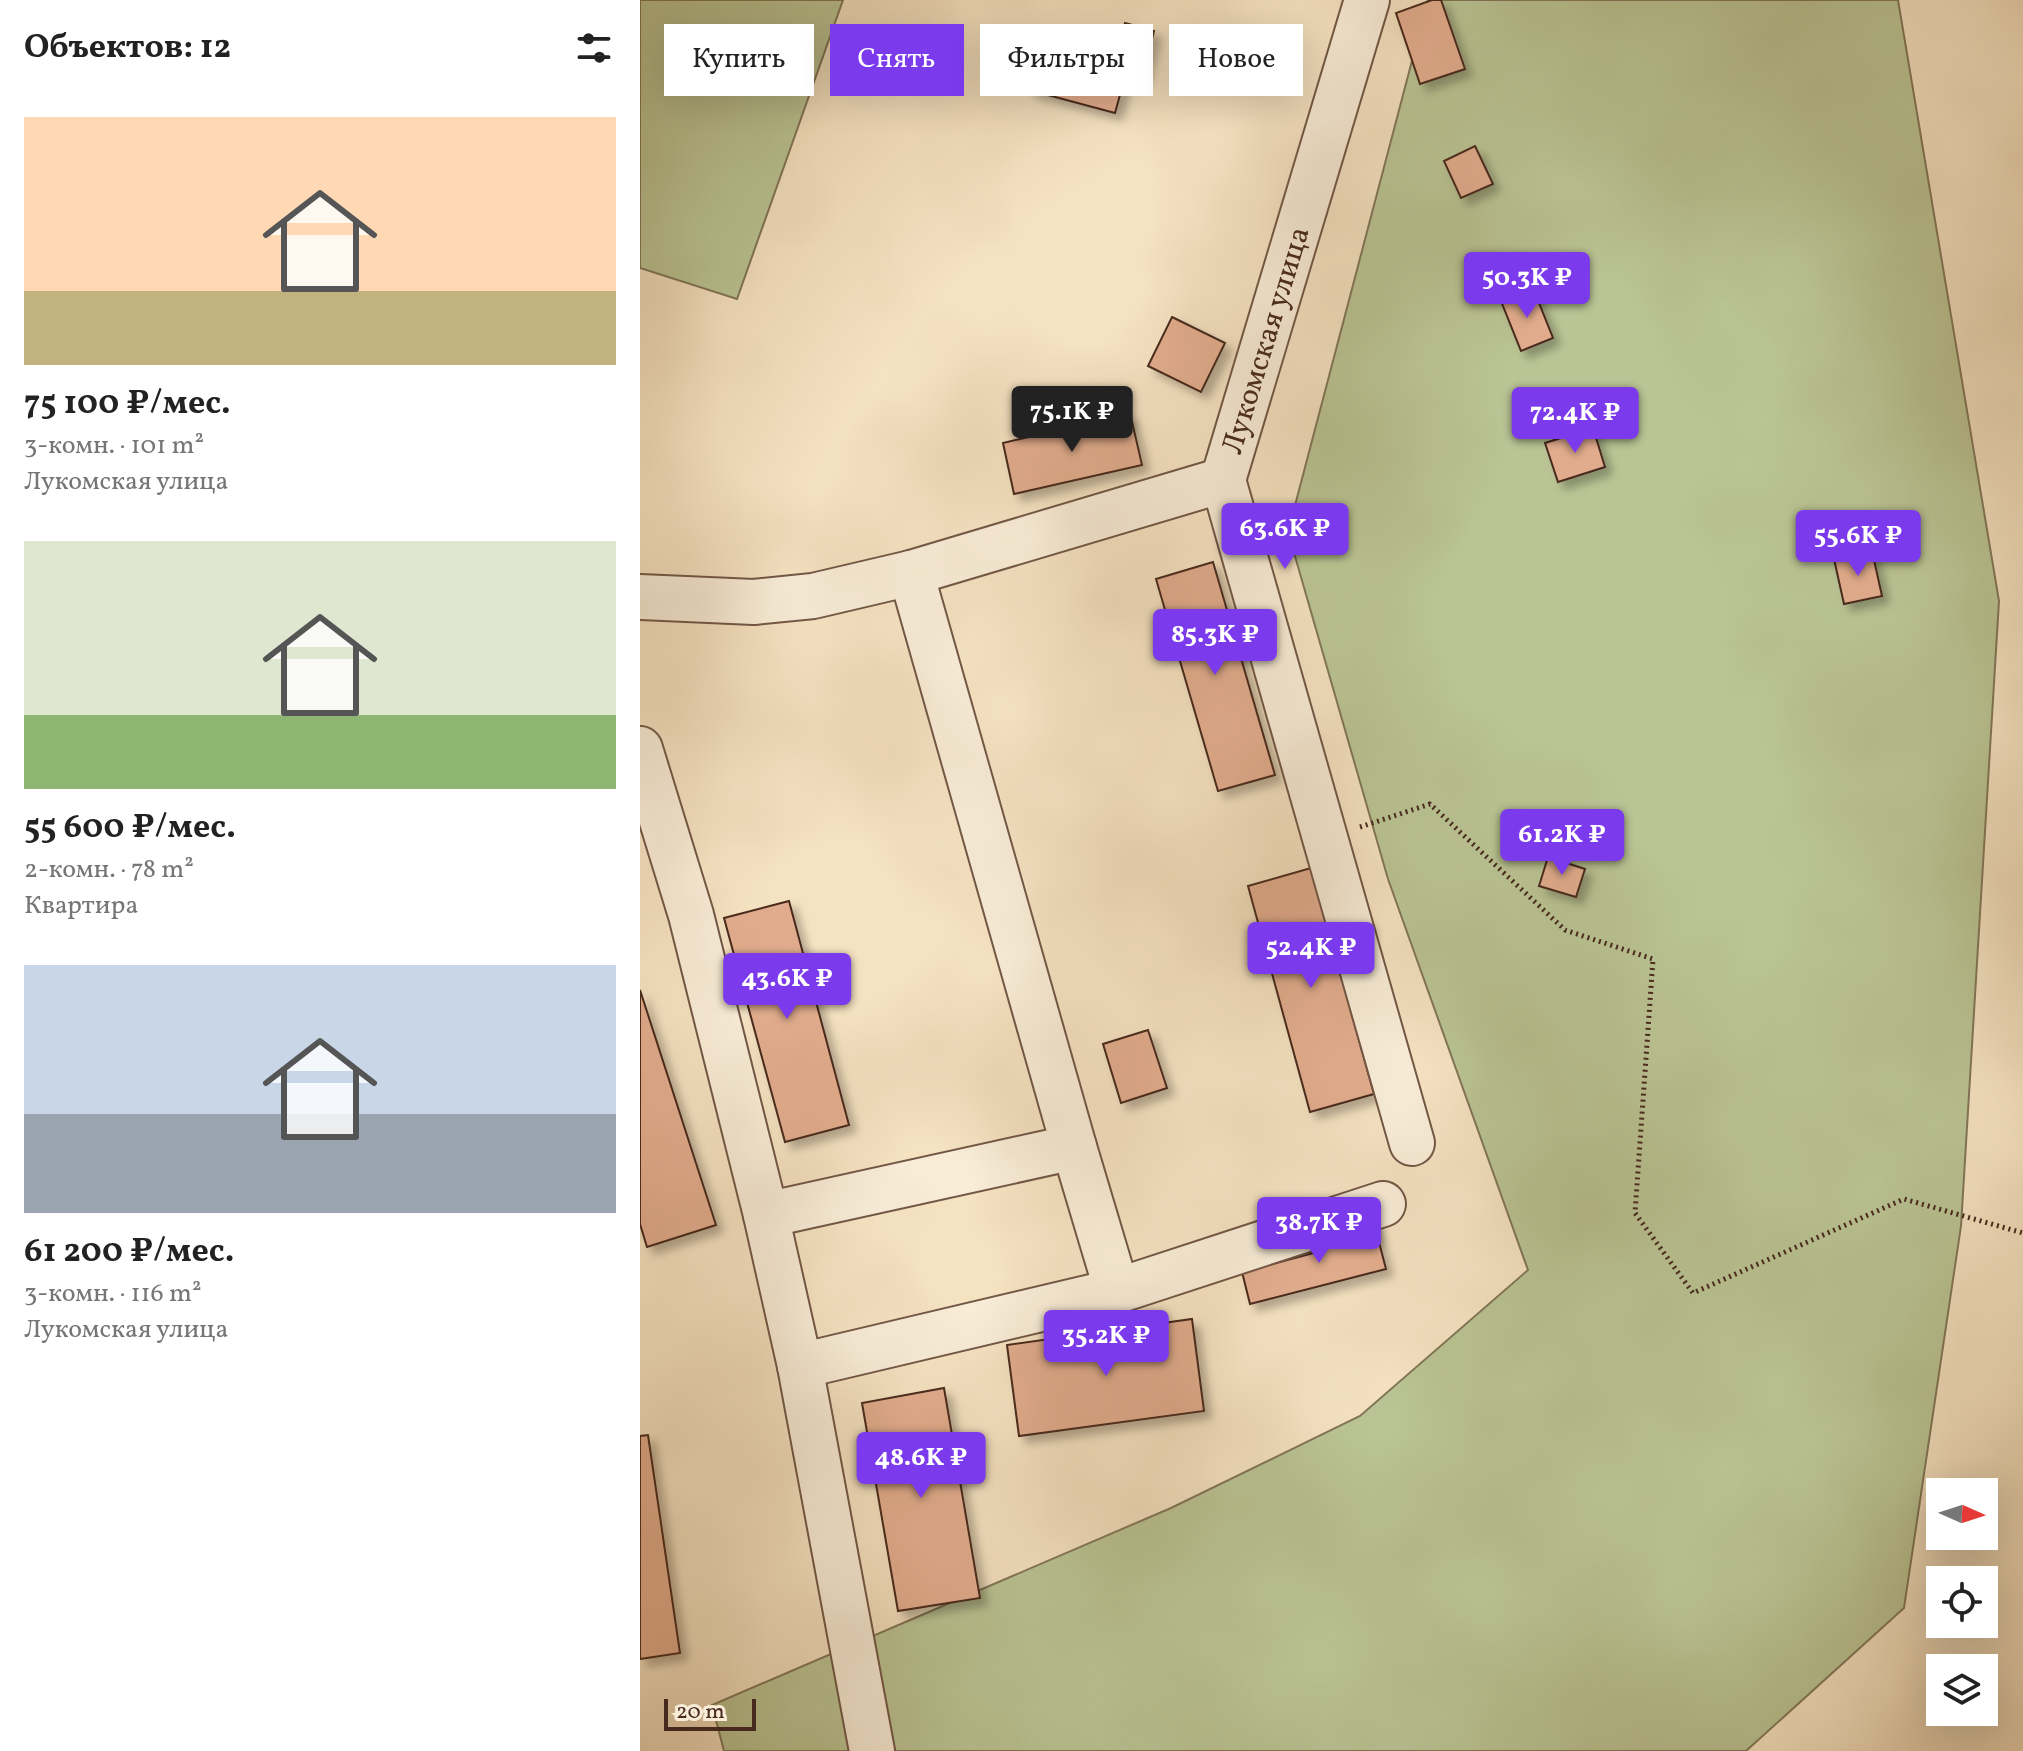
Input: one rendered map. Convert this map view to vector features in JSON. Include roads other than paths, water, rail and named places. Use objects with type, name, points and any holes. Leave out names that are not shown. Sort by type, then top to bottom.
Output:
[{"type":"street","name":"Лукомская улица","points":[[1367,0],[1223,480],[1412,1143]]},
{"type":"street","points":[[640,597],[754,602],[798,598],[911,573],[1223,480]]},
{"type":"street","points":[[911,573],[1117,1291]]},
{"type":"street","points":[[640,749],[691,915],[766,1215],[800,1366],[872,1751]]},
{"type":"street","points":[[766,1215],[1074,1147]]},
{"type":"street","points":[[800,1366],[1117,1291],[1383,1204]]}]
